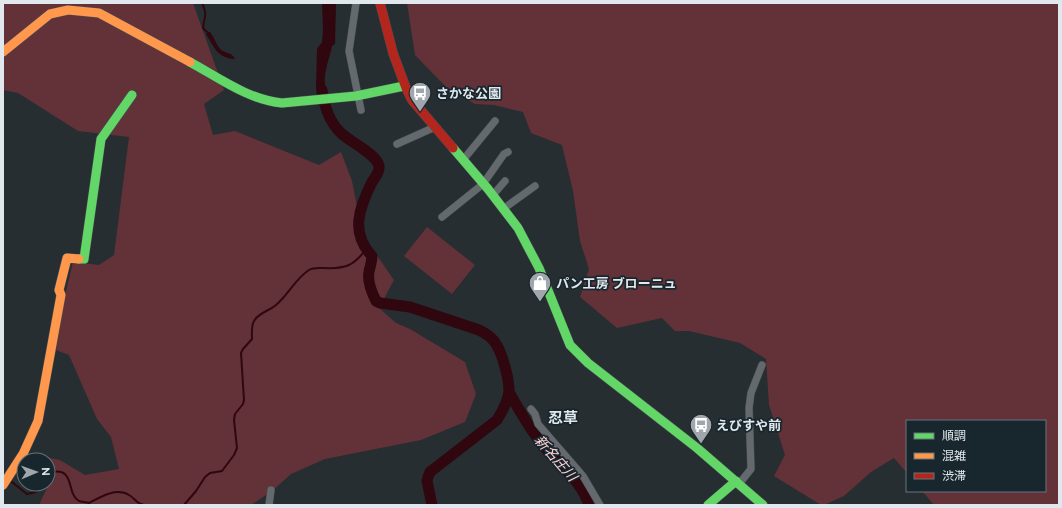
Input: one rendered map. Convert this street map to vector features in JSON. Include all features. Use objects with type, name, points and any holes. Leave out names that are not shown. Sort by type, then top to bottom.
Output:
[{"type":"street","points":[[356,3],[350,51],[352,70],[361,110]]},
{"type":"street","points":[[380,3],[396,68],[404,86],[412,100],[518,228],[539,268],[570,345],[588,363],[697,448],[763,505]]},
{"type":"street","points":[[3,52],[50,14],[68,10],[99,13],[262,100],[270,102],[282,103],[357,96],[404,86]]},
{"type":"street","points":[[3,485],[34,433],[38,421],[61,295],[59,290],[67,258],[84,259],[101,139],[132,95]]},
{"type":"street","points":[[463,160],[495,121]]},
{"type":"street","points":[[397,144],[435,127]]},
{"type":"street","points":[[442,217],[483,184],[504,154],[508,152]]},
{"type":"street","points":[[492,195],[505,181]]},
{"type":"street","points":[[503,209],[535,186]]},
{"type":"street","points":[[708,505],[738,482],[751,469],[749,408],[751,393],[762,365]]},
{"type":"street","points":[[530,409],[535,414],[538,424],[583,476],[600,505]]},
{"type":"street","points":[[270,505],[271,490]]},
{"type":"shaded area","points":[[3,3],[193,3],[224,90],[204,104],[213,135],[235,131],[319,165],[341,152],[352,181],[360,222],[366,240],[394,280],[379,308],[396,323],[410,329],[465,362],[476,394],[465,422],[421,440],[325,459],[291,474],[272,491],[251,505],[39,505],[45,492],[56,492],[56,459],[60,460],[85,475],[119,469],[111,437],[97,419],[69,355],[56,350],[66,291],[73,262],[99,265],[114,255],[129,137],[78,131],[18,93],[3,90]]},
{"type":"shaded area","points":[[322,3],[336,3],[335,44],[332,46],[325,76],[328,94],[317,95],[317,49],[322,42]]},
{"type":"shaded area","points":[[407,3],[1059,3],[1059,505],[934,505],[923,492],[1046,492],[1046,420],[906,420],[906,472],[894,458],[871,472],[844,496],[824,505],[821,505],[774,476],[785,455],[769,405],[766,359],[740,343],[689,331],[675,331],[662,318],[617,328],[580,297],[589,269],[580,241],[573,191],[562,145],[531,133],[523,112],[494,105],[475,104],[449,90],[415,55]]},
{"type":"shaded area","points":[[210,32],[220,49],[232,55],[235,59],[224,56],[217,51],[206,34]]},
{"type":"shaded area","points":[[427,227],[475,265],[452,294],[404,256]]},
{"type":"waterway","points":[[202,3],[205,13],[203,28],[207,32]]},
{"type":"waterway","points":[[322,90],[328,112],[336,128],[344,136],[373,156],[379,166],[378,172],[363,201],[359,220],[361,238],[365,247],[372,256],[369,272],[369,283],[376,301],[380,303],[410,307],[479,330],[491,338],[497,345],[508,379],[509,391],[507,399],[497,420],[430,472],[427,481],[432,505]]},
{"type":"waterway","points":[[184,505],[205,477],[210,473],[222,471],[234,455],[237,448],[234,420],[235,414],[243,404],[244,400],[241,353],[252,339],[252,325],[256,318],[276,305],[304,273],[313,268],[343,267],[353,263],[366,249]]},
{"type":"waterway","name":"新名庄川","points":[[509,392],[533,432],[575,480],[589,505]]},
{"type":"waterway","points":[[56,472],[63,473],[67,476],[72,492],[79,501],[89,503],[114,492],[119,492],[129,495],[145,505]]},
{"type":"waterway","points":[[12,482],[16,485]]},
{"type":"waterway","points":[[24,492],[27,494],[36,492]]},
{"type":"traffic: fast","points":[[190,62],[246,93],[258,98],[282,103],[356,96],[404,86]]},
{"type":"traffic: fast","points":[[79,259],[84,259],[101,139],[132,95]]},
{"type":"traffic: fast","points":[[453,148],[488,189],[518,228],[539,268],[570,345],[588,363],[697,448],[763,505]]},
{"type":"traffic: fast","points":[[708,505],[736,481]]},
{"type":"traffic: slow","points":[[3,52],[50,14],[68,10],[99,13],[190,62]]},
{"type":"traffic: slow","points":[[3,485],[23,454],[38,421],[61,295],[59,290],[67,258],[79,259]]},
{"type":"traffic: jam","points":[[380,3],[393,53],[412,100],[453,148]]},
{"type":"place","name":"さかな公園","points":[[420,112]]},
{"type":"place","name":"パン工房 ブローニュ","points":[[540,302]]},
{"type":"place","name":"えびすや前","points":[[701,444]]},
{"type":"district","name":"忍草","points":[[563,418]]}]
